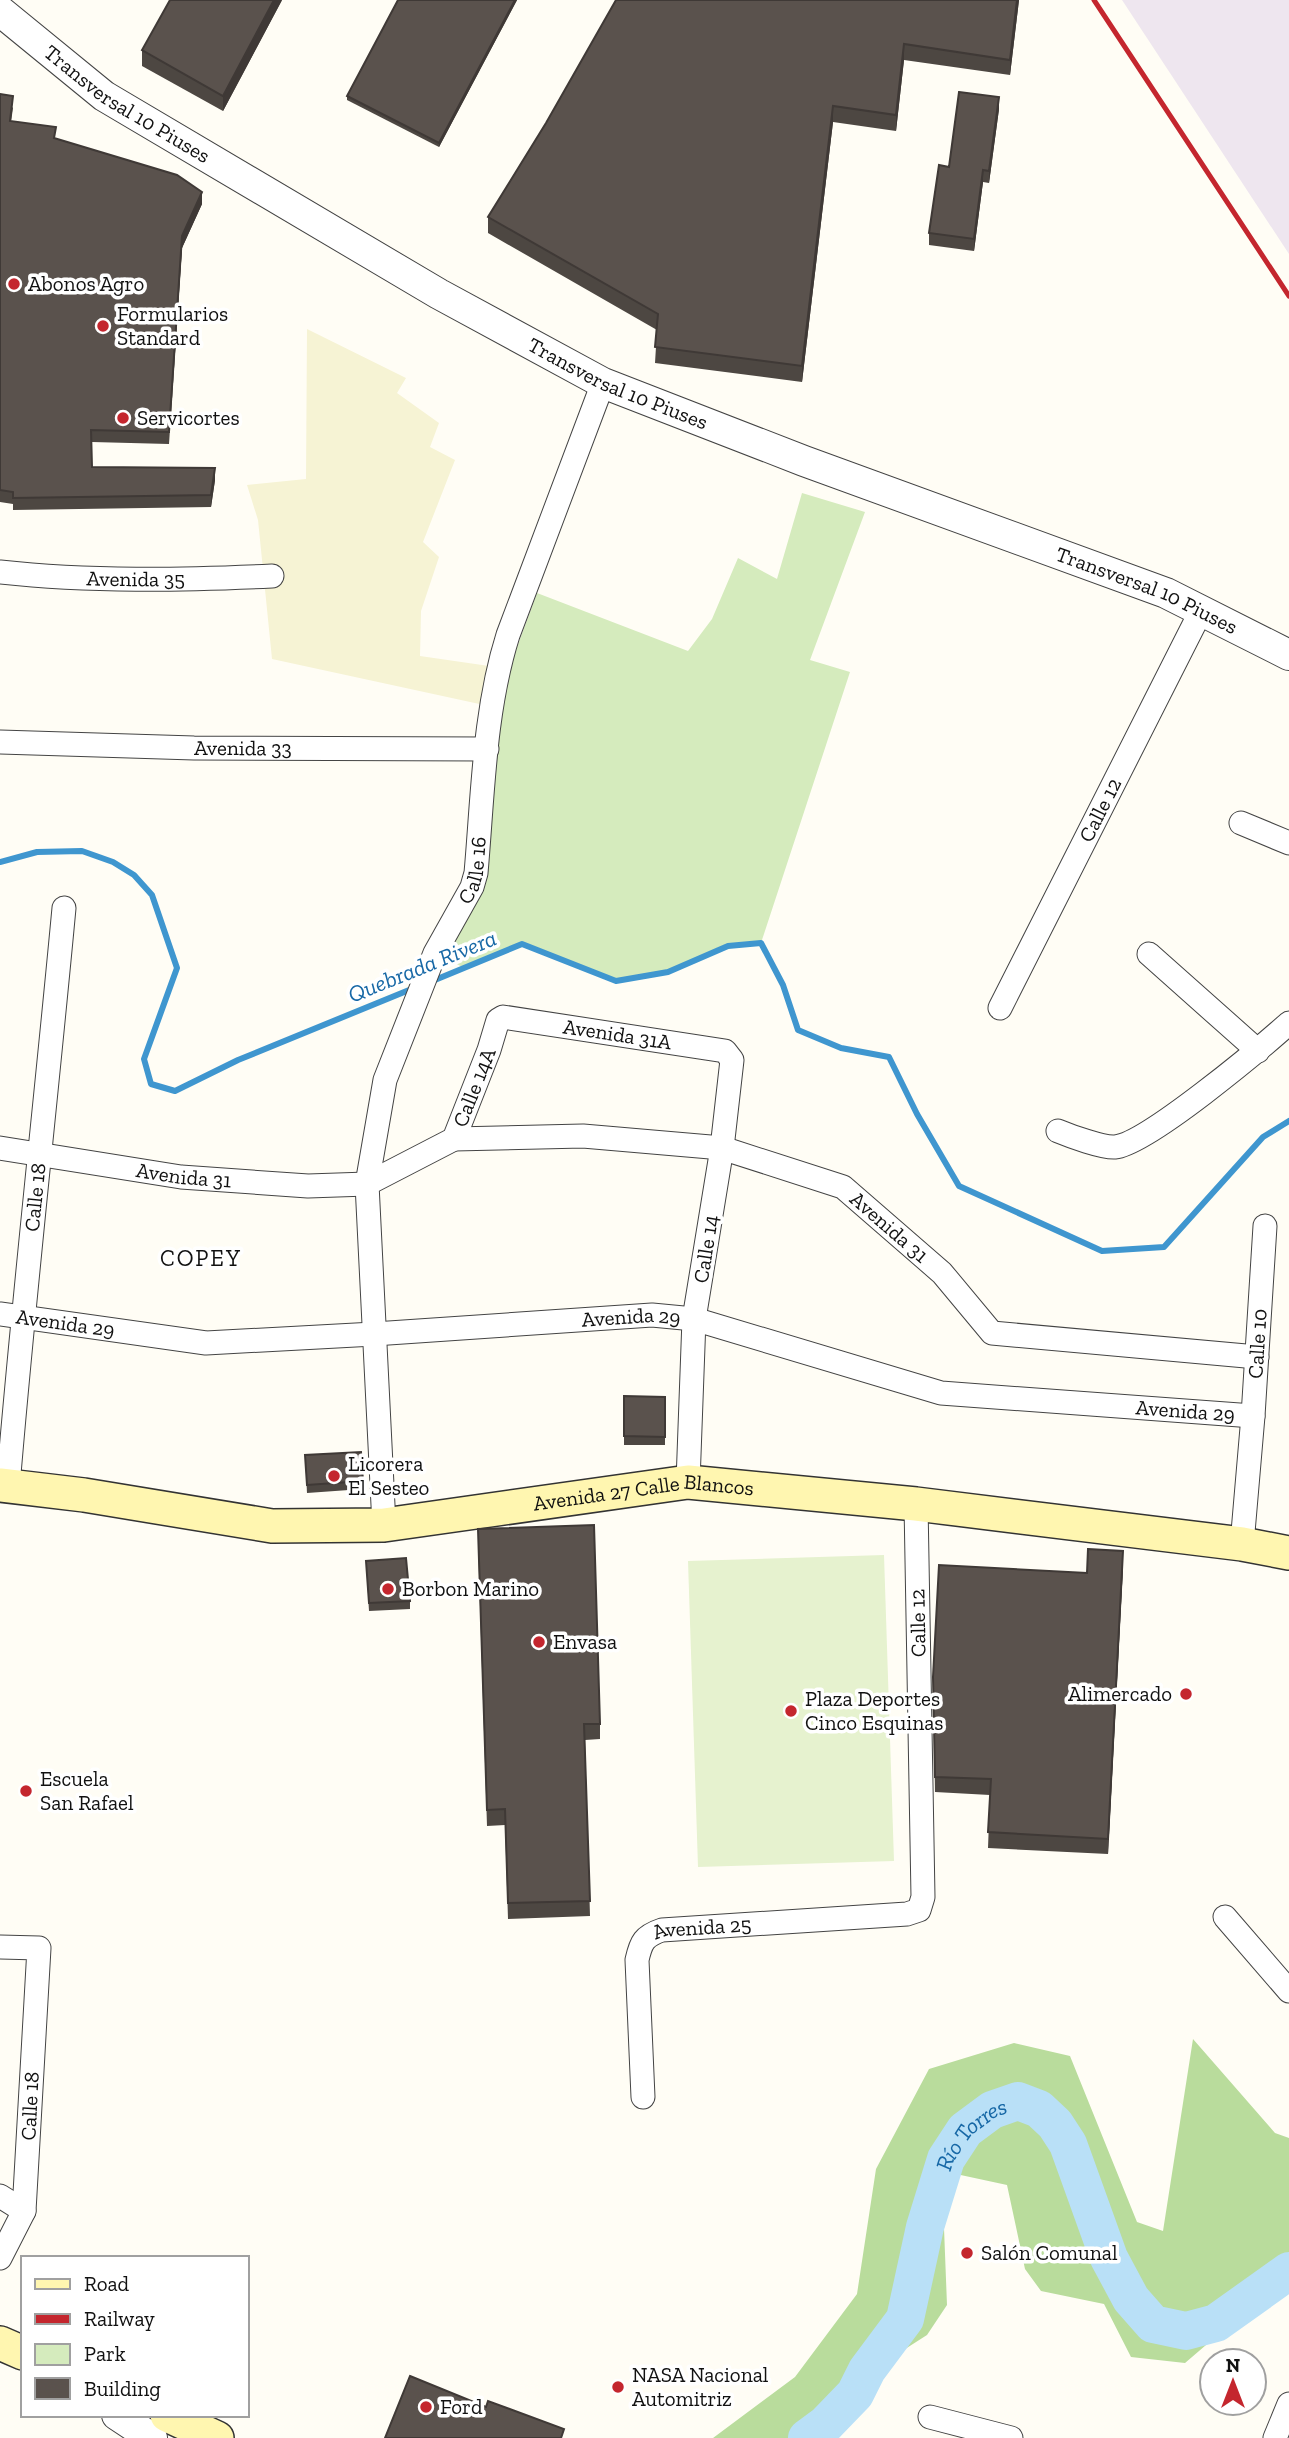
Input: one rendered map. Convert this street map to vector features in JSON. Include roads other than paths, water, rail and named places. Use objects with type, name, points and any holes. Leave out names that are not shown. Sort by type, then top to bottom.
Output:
[{"type":"main road","name":"Avenida 27 Calle Blancos","points":[[4,1486],[84,1495],[272,1526],[384,1525],[688,1482],[916,1504],[1242,1544],[1289,1553]]},
{"type":"main road","points":[[171,2417],[217,2438]]},
{"type":"street","name":"Transversal 10 Piuses","points":[[0,12],[104,96],[439,294],[603,383],[804,461],[1166,593],[1289,655]]},
{"type":"street","name":"Calle 16","points":[[384,1525],[367,1184],[385,1080],[435,953],[472,887],[476,873],[487,749],[499,662],[603,383]]},
{"type":"street","name":"Avenida 35","points":[[0,572],[38,576],[184,579],[272,576]]},
{"type":"street","name":"Calle 12","points":[[1000,1008],[1200,611]]},
{"type":"street","name":"Avenida 33","points":[[0,742],[194,748],[487,749]]},
{"type":"street","points":[[1241,823],[1289,843]]},
{"type":"street","name":"Calle 18","points":[[4,1486],[11,1316],[41,1153],[64,908]]},
{"type":"street","points":[[1149,954],[1258,1051]]},
{"type":"street","name":"Avenida 31A","points":[[498,1020],[503,1017],[721,1050],[728,1053],[732,1059]]},
{"type":"street","name":"Calle 14A","points":[[367,1184],[454,1139],[498,1020]]},
{"type":"street","points":[[1058,1131],[1077,1139],[1114,1147],[1146,1135],[1258,1051],[1289,1023]]},
{"type":"street","name":"Calle 14","points":[[688,1482],[694,1319],[722,1148],[732,1059]]},
{"type":"street","name":"Avenida 31","points":[[454,1139],[583,1136],[722,1148],[844,1187],[942,1273],[992,1334],[1257,1357]]},
{"type":"street","name":"Avenida 31","points":[[0,1148],[181,1177],[308,1186],[367,1184]]},
{"type":"street","name":"Calle 10","points":[[1242,1544],[1265,1226]]},
{"type":"street","name":"Avenida 29","points":[[11,1316],[206,1342],[374,1334],[652,1315],[694,1319],[941,1393],[1253,1416]]},
{"type":"street","name":"Calle 12","points":[[916,1504],[923,1897],[919,1910]]},
{"type":"street","name":"Avenida 25","points":[[643,2097],[637,1960],[640,1943],[648,1934],[662,1930],[907,1914],[919,1910]]},
{"type":"street","points":[[1225,1917],[1286,1982]]},
{"type":"street","name":"Calle 18","points":[[0,1947],[39,1948],[24,2211],[0,2258]]},
{"type":"street","points":[[0,2196],[24,2211]]},
{"type":"street","points":[[1275,2438],[1289,2404]]},
{"type":"street","points":[[120,2417],[152,2438]]},
{"type":"street","points":[[930,2417],[1011,2438]]},
{"type":"waterway","name":"Quebrada Rivera","points":[[0,862],[37,852],[82,851],[113,862],[134,875],[152,895],[177,968],[144,1059],[151,1084],[175,1091],[238,1060],[414,988]]},
{"type":"waterway","name":"Quebrada Rivera","points":[[430,982],[522,944],[616,981],[668,972],[728,946],[761,943],[783,985],[798,1030],[841,1048],[889,1057],[917,1114],[959,1186],[1102,1251],[1164,1247],[1263,1137],[1289,1121]]},
{"type":"waterway","name":"Río Torres","points":[[807,2438],[826,2424],[855,2394],[867,2370],[905,2319],[925,2227],[946,2159],[965,2130],[992,2110],[1018,2101],[1039,2109],[1055,2124],[1068,2144],[1109,2258],[1131,2299],[1153,2324],[1186,2331],[1216,2323],[1289,2271]]},
{"type":"railway","points":[[1094,0],[1289,296]]},
{"type":"place","name":"Abonos Agro","points":[[14,284]]},
{"type":"place","name":"Formularios Standard","points":[[103,326]]},
{"type":"place","name":"Servicortes","points":[[123,418]]},
{"type":"place","name":"Licorera El Sesteo","points":[[334,1476]]},
{"type":"place","name":"Borbon Marino","points":[[388,1589]]},
{"type":"place","name":"Envasa","points":[[539,1642]]},
{"type":"place","name":"Alimercado","points":[[1186,1694]]},
{"type":"place","name":"Plaza Deportes Cinco Esquinas","points":[[791,1711]]},
{"type":"place","name":"Escuela San Rafael","points":[[26,1791]]},
{"type":"place","name":"Salón Comunal","points":[[967,2253]]},
{"type":"place","name":"NASA Nacional Automitriz","points":[[618,2387]]},
{"type":"place","name":"Ford","points":[[426,2407]]},
{"type":"district","name":"COPEY","points":[[201,1258]]}]
